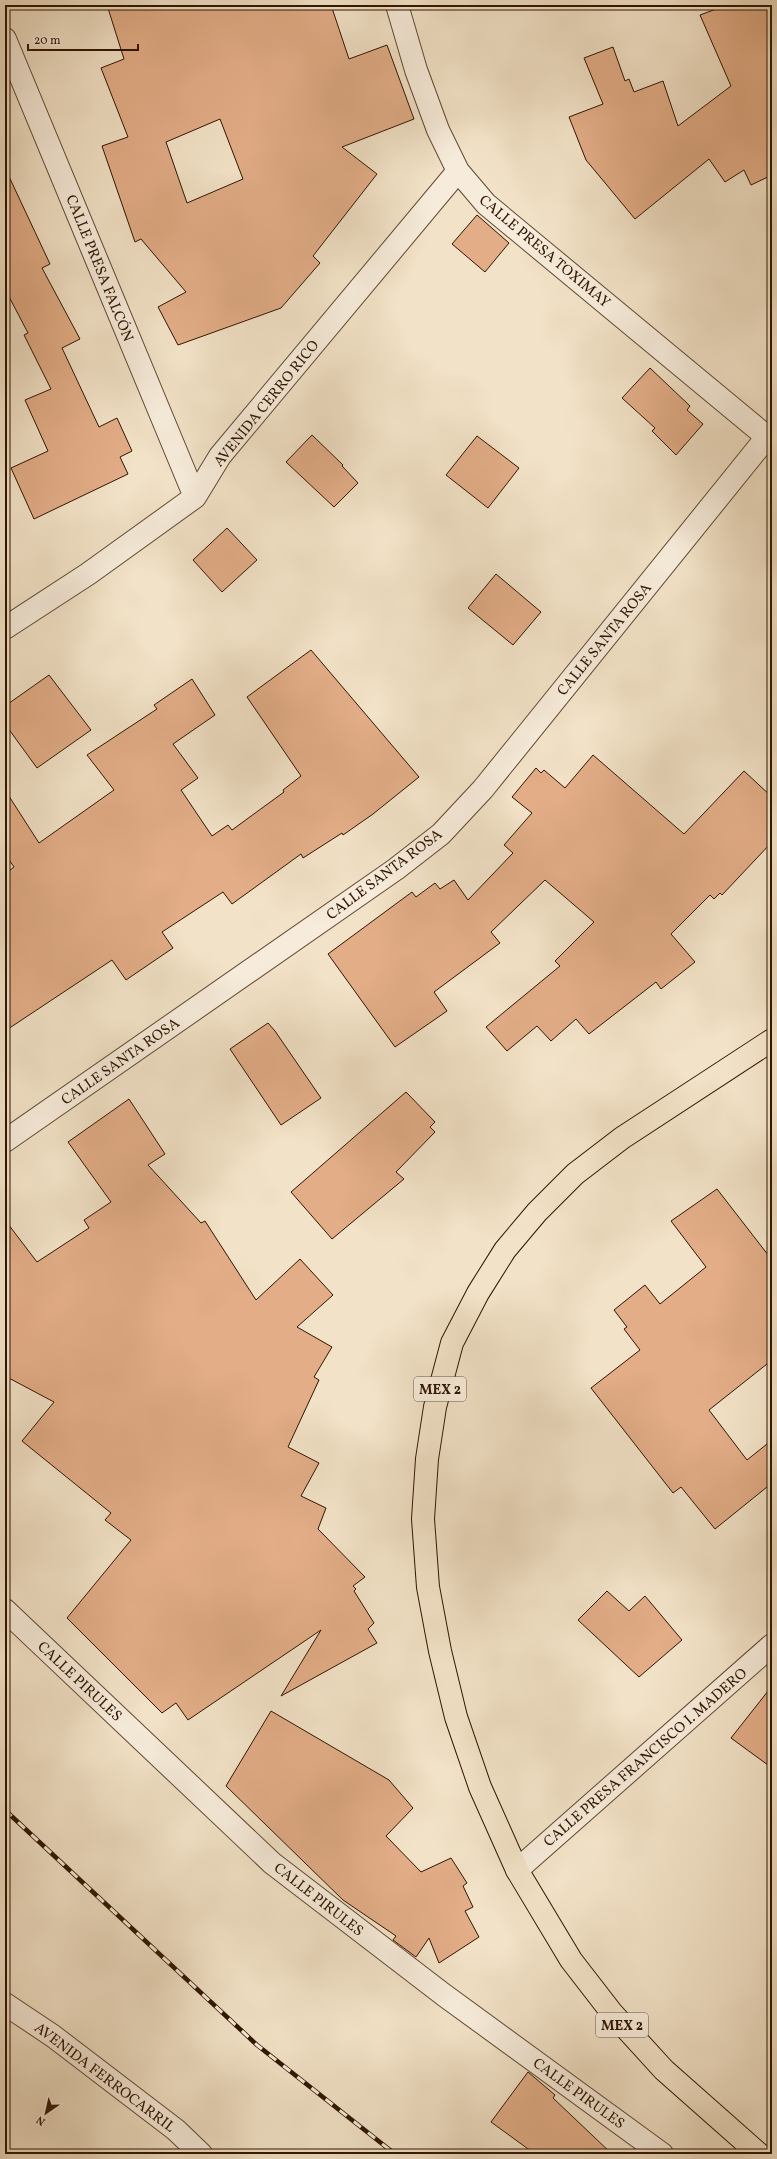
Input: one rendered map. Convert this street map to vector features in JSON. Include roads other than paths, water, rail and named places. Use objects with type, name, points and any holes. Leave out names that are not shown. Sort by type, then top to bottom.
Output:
[{"type":"main road","name":"MEX 2","points":[[758,2154],[664,2070],[612,2014],[571,1960],[517,1870],[480,1787],[456,1717],[440,1651],[428,1587],[423,1519],[427,1459],[435,1407],[452,1343],[478,1293],[505,1250],[537,1212],[575,1174],[622,1138],[772,1040]]},
{"type":"street","name":"CALLE PRESA TOXIMAY","points":[[396,5],[416,70],[433,117],[458,171],[486,204],[770,439]]},
{"type":"street","name":"CALLE PRESA FALCÓN","points":[[5,39],[195,497]]},
{"type":"street","name":"AVENIDA CERRO RICO","points":[[5,628],[88,574],[195,497],[220,456],[458,171]]},
{"type":"street","name":"CALLE SANTA ROSA","points":[[5,1141],[396,869],[441,834],[483,789],[770,439]]},
{"type":"street","name":"CALLE PIRULES","points":[[5,1610],[272,1863],[444,1995],[662,2154]]},
{"type":"street","name":"CALLE PRESA FRANCISCO I. MADERO","points":[[517,1870],[772,1644]]},
{"type":"street","name":"AVENIDA FERROCARRIL","points":[[5,2004],[53,2036],[176,2130],[201,2154]]},
{"type":"railway","points":[[5,1810],[257,2045],[395,2154]]}]
